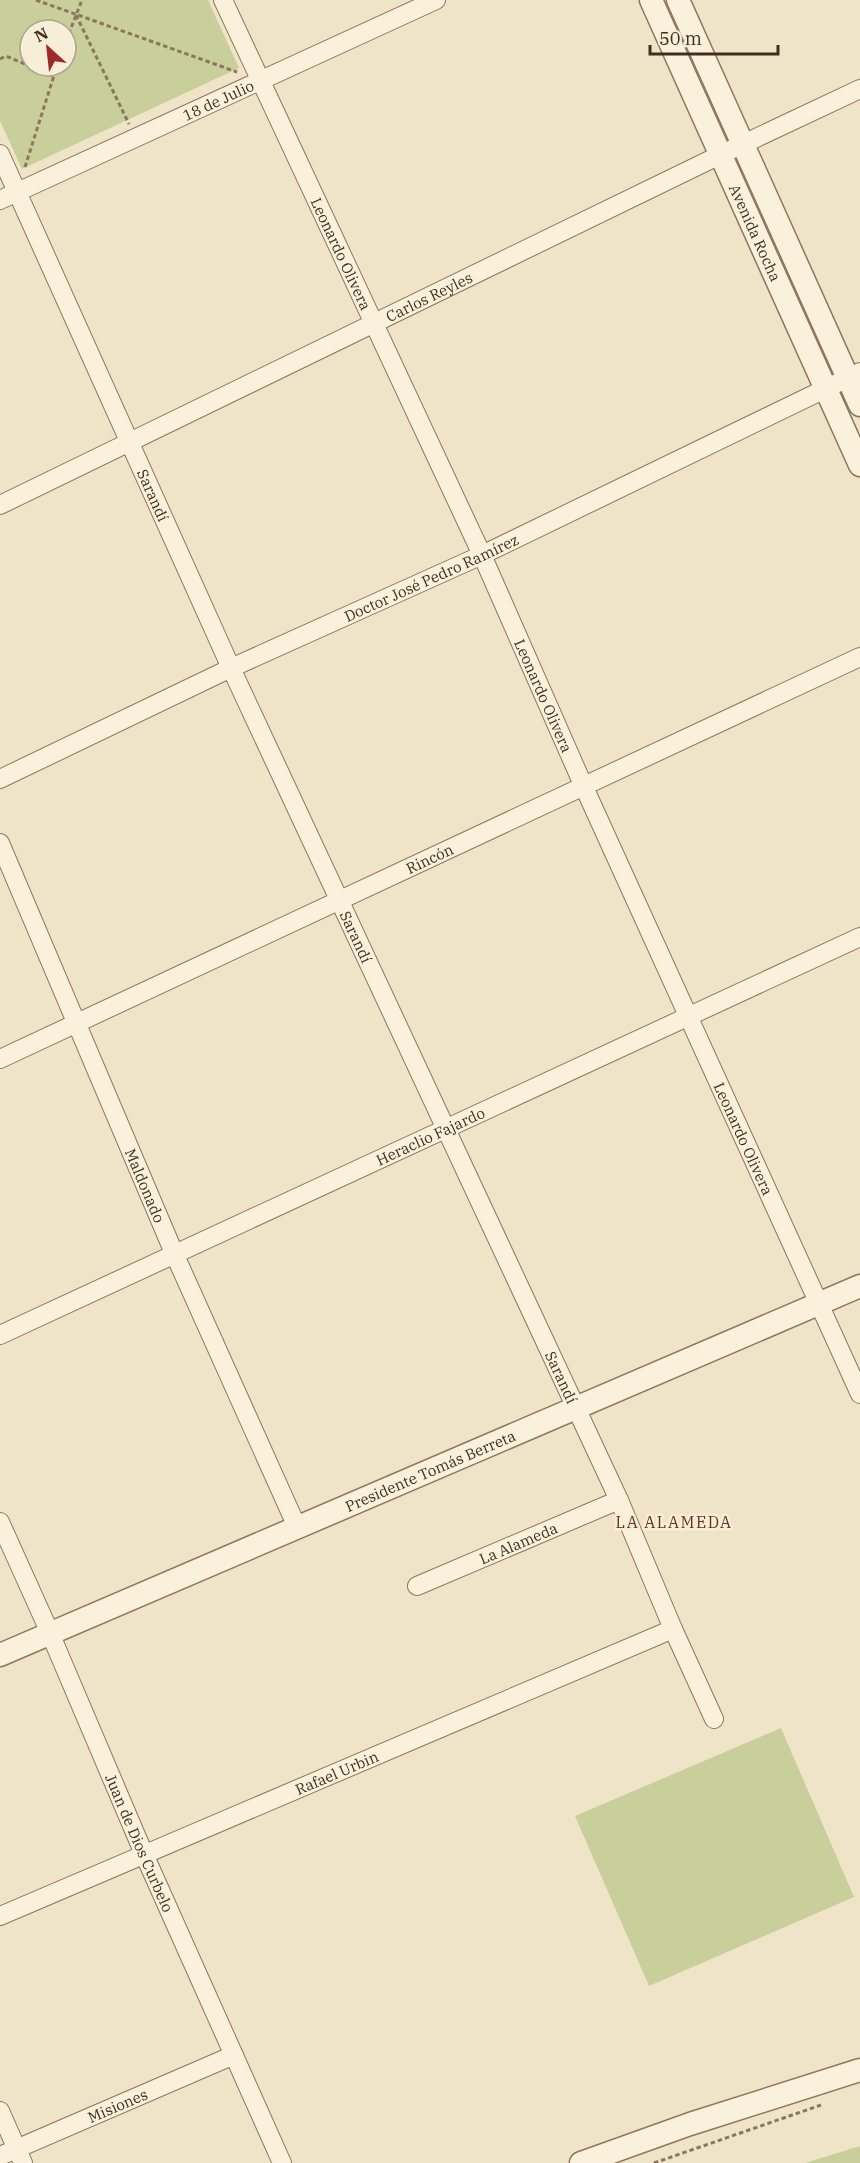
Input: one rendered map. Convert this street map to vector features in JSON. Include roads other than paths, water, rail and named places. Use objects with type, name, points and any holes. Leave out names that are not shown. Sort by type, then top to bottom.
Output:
[{"type":"street","name":"Leonardo Olivera","points":[[223,0],[482,555],[584,787],[860,1394]]},
{"type":"street","name":"18 de Julio","points":[[0,200],[436,0]]},
{"type":"street","name":"Avenida Rocha","points":[[651,0],[860,465]]},
{"type":"street","name":"Avenida Rocha","points":[[678,0],[743,144],[854,375],[860,405]]},
{"type":"street","name":"Carlos Reyles","points":[[0,505],[722,154],[860,90]]},
{"type":"street","name":"Sarandí","points":[[0,154],[231,668],[619,1500],[714,1719]]},
{"type":"street","name":"Doctor José Pedro Ramírez","points":[[0,779],[231,668],[482,555],[854,375]]},
{"type":"street","name":"Rincón","points":[[0,1059],[860,657]]},
{"type":"street","name":"Maldonado","points":[[0,843],[174,1253],[297,1527]]},
{"type":"street","name":"Heraclio Fajardo","points":[[0,1335],[860,937]]},
{"type":"street","name":"Presidente Tomás Berreta","points":[[0,1655],[860,1286]]},
{"type":"street","name":"La Alameda","points":[[417,1586],[619,1500]]},
{"type":"street","name":"Juan de Dios Curbelo","points":[[0,1522],[144,1854],[282,2163]]},
{"type":"street","name":"Rafael Urbin","points":[[0,1916],[673,1629]]},
{"type":"street","name":"Misiones","points":[[0,2156],[20,2156],[234,2055]]},
{"type":"street","points":[[581,2163],[690,2124],[860,2070]]},
{"type":"street","points":[[0,2111],[20,2156]]},
{"type":"district","name":"LA ALAMEDA","points":[[674,1522]]}]
